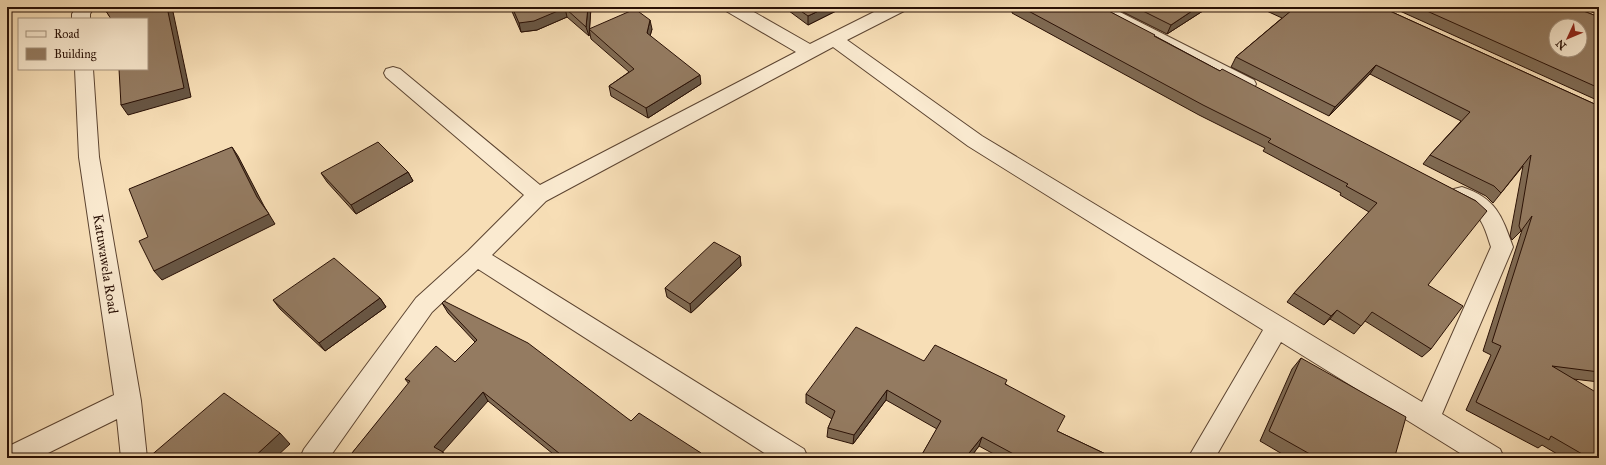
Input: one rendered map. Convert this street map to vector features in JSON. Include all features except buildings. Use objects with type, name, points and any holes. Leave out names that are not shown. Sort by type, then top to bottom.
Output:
[{"type":"street","points":[[81,18],[81,14],[85,7]]},
{"type":"street","points":[[732,7],[810,52]]},
{"type":"street","points":[[314,458],[424,305],[476,257],[538,195],[834,39],[898,7]]},
{"type":"street","points":[[1097,7],[1266,94]]},
{"type":"street","points":[[834,39],[975,141],[1491,458]]},
{"type":"street","name":"Katuwawela Road","points":[[84,70],[89,157],[128,401],[134,458]]},
{"type":"street","points":[[393,73],[538,195]]},
{"type":"street","points":[[1428,418],[1502,247],[1492,218],[1477,203],[1442,185]]},
{"type":"street","points":[[476,257],[795,458]]},
{"type":"street","points":[[1201,458],[1277,327]]},
{"type":"street","points":[[11,458],[128,401]]}]
